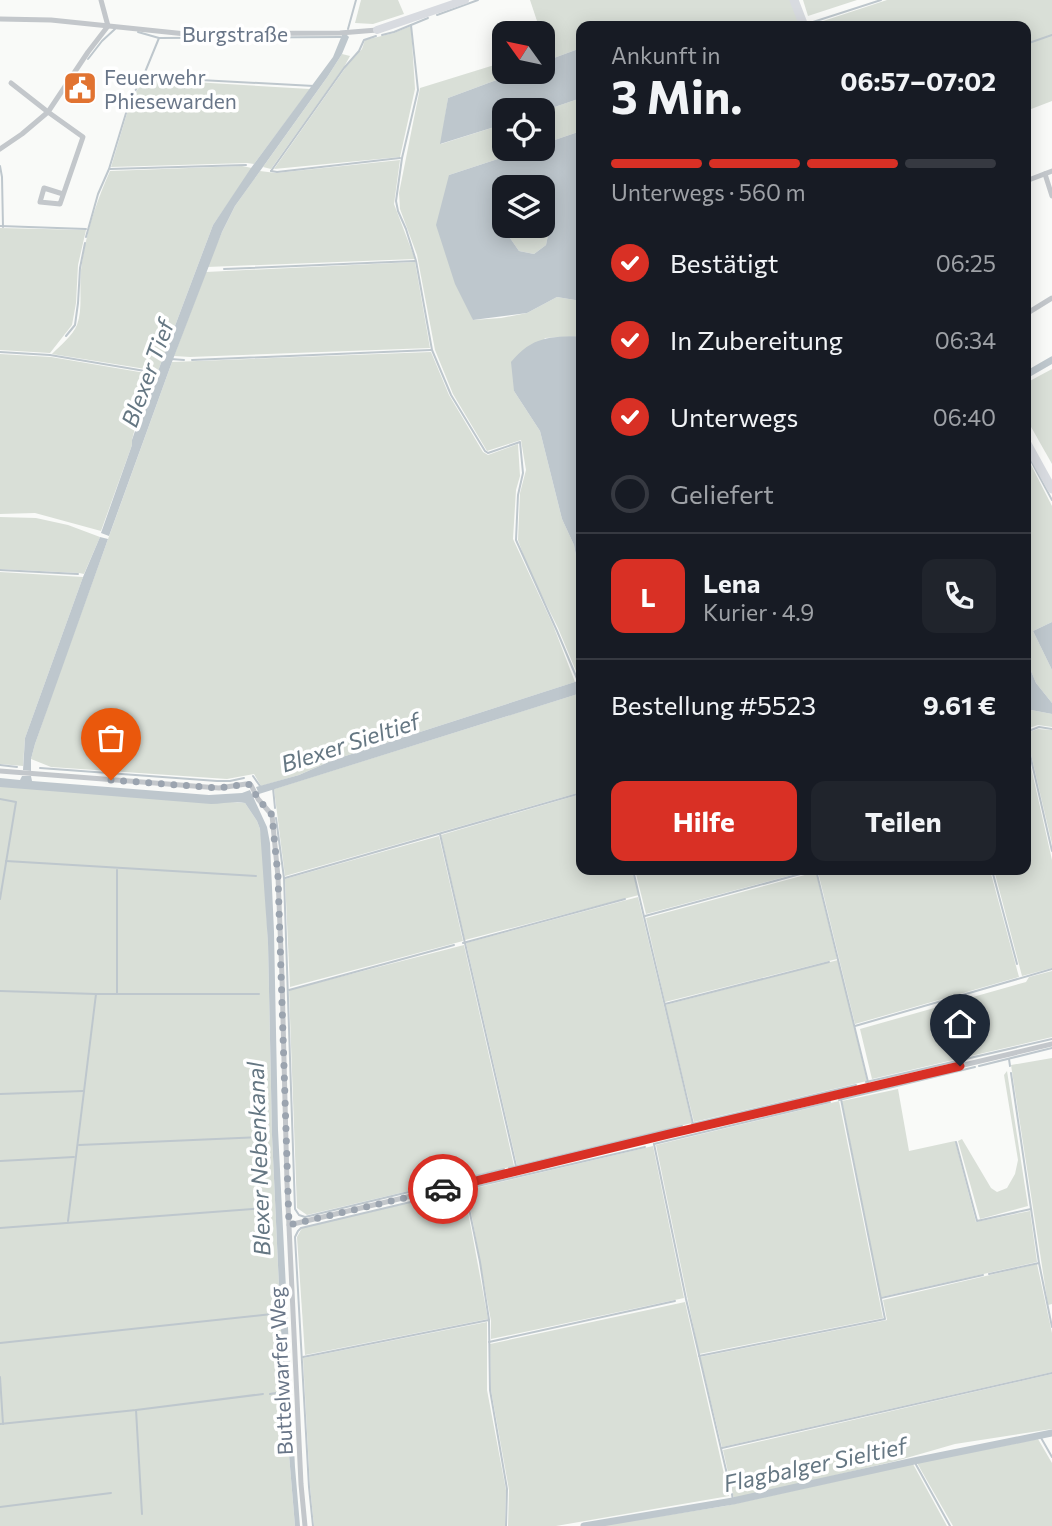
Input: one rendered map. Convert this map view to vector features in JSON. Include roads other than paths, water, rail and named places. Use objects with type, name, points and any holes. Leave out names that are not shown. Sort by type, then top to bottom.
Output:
[{"type":"main road","points":[[794,0],[802,21]]},
{"type":"main road","points":[[1031,451],[1052,489]]},
{"type":"street","points":[[0,149],[48,112],[108,26],[101,0]]},
{"type":"street","name":"Burgstraße","points":[[0,19],[51,20],[186,34],[340,33],[377,30],[465,0]]},
{"type":"street","points":[[11,83],[83,137],[60,204],[40,202],[44,188],[63,194]]},
{"type":"street","points":[[1031,179],[1052,171]]},
{"type":"street","points":[[1045,174],[1052,197]]},
{"type":"street","points":[[1031,311],[1052,298]]},
{"type":"street","name":"Buttelwarfer Weg","points":[[0,771],[219,788],[246,784],[251,785],[258,799],[272,815],[278,877],[289,1225],[305,1526]]},
{"type":"street","points":[[289,1225],[1052,1044]]},
{"type":"waterway","name":"Blexer Tief","points":[[348,29],[356,0]]},
{"type":"waterway","points":[[437,15],[478,0]]},
{"type":"waterway","points":[[816,21],[881,0]]},
{"type":"waterway","points":[[382,35],[428,18]]},
{"type":"waterway","points":[[411,25],[418,90],[402,158],[396,201],[416,261],[432,350],[451,395],[485,451],[488,453],[520,442],[523,473],[518,495],[516,540],[576,676]]},
{"type":"waterway","points":[[88,59],[115,29]]},
{"type":"waterway","points":[[138,32],[159,38],[341,37]]},
{"type":"waterway","points":[[1031,42],[1052,35]]},
{"type":"waterway","points":[[271,171],[359,51],[364,40],[376,36]]},
{"type":"waterway","points":[[86,237],[130,100],[159,38]]},
{"type":"waterway","points":[[144,77],[314,86]]},
{"type":"waterway","points":[[271,171],[400,158]]},
{"type":"waterway","points":[[110,169],[246,165]]},
{"type":"waterway","points":[[0,166],[3,227]]},
{"type":"waterway","points":[[0,226],[86,229]]},
{"type":"waterway","points":[[66,336],[75,325],[85,243]]},
{"type":"waterway","points":[[224,269],[415,261]]},
{"type":"waterway","points":[[192,360],[431,350]]},
{"type":"waterway","points":[[0,352],[50,355],[151,372]]},
{"type":"waterway","points":[[171,359],[184,360]]},
{"type":"waterway","name":"Blexer Sieltief","points":[[1031,372],[1052,360]]},
{"type":"waterway","points":[[1031,461],[1052,500]]},
{"type":"waterway","points":[[0,570],[78,574]]},
{"type":"waterway","points":[[1031,730],[1039,727],[1052,729]]},
{"type":"waterway","points":[[1031,759],[1052,851]]},
{"type":"waterway","points":[[0,765],[17,767]]},
{"type":"waterway","points":[[40,768],[217,781],[244,778]]},
{"type":"waterway","points":[[253,776],[260,786]]},
{"type":"waterway","points":[[273,788],[275,808]]},
{"type":"waterway","points":[[285,878],[576,794]]},
{"type":"waterway","points":[[0,799],[16,802],[0,899]]},
{"type":"waterway","points":[[276,818],[284,878],[295,1209],[299,1215],[305,1217],[504,1169]]},
{"type":"waterway","points":[[440,834],[516,1166]]},
{"type":"waterway","points":[[6,861],[256,876]]},
{"type":"waterway","points":[[117,870],[117,994]]},
{"type":"waterway","points":[[634,875],[693,1124]]},
{"type":"waterway","points":[[645,916],[797,875]]},
{"type":"waterway","points":[[817,875],[868,1082]]},
{"type":"waterway","points":[[993,875],[1017,964]]},
{"type":"waterway","points":[[463,943],[625,899]]},
{"type":"waterway","points":[[289,990],[454,945]]},
{"type":"waterway","points":[[665,1004],[829,962]]},
{"type":"waterway","points":[[855,1026],[1052,969]]},
{"type":"waterway","points":[[0,991],[259,994]]},
{"type":"waterway","points":[[68,1221],[96,994]]},
{"type":"waterway","points":[[866,1082],[1052,1039]]},
{"type":"waterway","points":[[979,1066],[1052,1048]]},
{"type":"waterway","points":[[1009,1059],[1010,1066]]},
{"type":"waterway","points":[[839,1100],[975,1067]]},
{"type":"waterway","points":[[1011,1073],[1039,1263],[1052,1327]]},
{"type":"waterway","points":[[692,1124],[856,1085]]},
{"type":"waterway","points":[[0,1094],[83,1091]]},
{"type":"waterway","points":[[699,1356],[885,1319],[841,1099]]},
{"type":"waterway","points":[[654,1144],[830,1102]]},
{"type":"waterway","points":[[509,1168],[682,1126]]},
{"type":"waterway","name":"Blexer Nebenkanal","points":[[79,1145],[263,1137]]},
{"type":"waterway","points":[[956,1142],[977,1221],[1031,1209]]},
{"type":"waterway","points":[[654,1144],[686,1299],[730,1487]]},
{"type":"waterway","points":[[465,1189],[645,1147]]},
{"type":"waterway","points":[[0,1161],[74,1157]]},
{"type":"waterway","points":[[465,1189],[489,1320],[490,1390],[507,1489],[506,1526]]},
{"type":"waterway","points":[[313,1526],[295,1237],[301,1228],[457,1191]]},
{"type":"waterway","name":"Blexer Nebenkanal","points":[[0,1228],[267,1208]]},
{"type":"waterway","points":[[989,1274],[1039,1263]]},
{"type":"waterway","points":[[881,1298],[983,1275]]},
{"type":"waterway","points":[[489,1342],[675,1301]]},
{"type":"waterway","points":[[0,1343],[272,1314]]},
{"type":"waterway","points":[[303,1357],[489,1320]]},
{"type":"waterway","points":[[722,1448],[1052,1373]]},
{"type":"waterway","points":[[0,1377],[3,1424]]},
{"type":"waterway","points":[[270,1394],[276,1393]]},
{"type":"waterway","points":[[0,1424],[263,1394]]},
{"type":"waterway","points":[[136,1410],[142,1514]]},
{"type":"waterway","name":"Flagbalger Sieltief","points":[[584,1526],[733,1501],[1052,1433]]},
{"type":"waterway","points":[[1040,1436],[1052,1457]]},
{"type":"waterway","points":[[914,1461],[950,1526]]},
{"type":"waterway","points":[[0,1507],[111,1493]]},
{"type":"waterway","name":"Flagbalger Sieltief","points":[[732,1494],[733,1501]]},
{"type":"place","name":"Feuerwehr Phiesewarden","points":[[80,88]]}]
